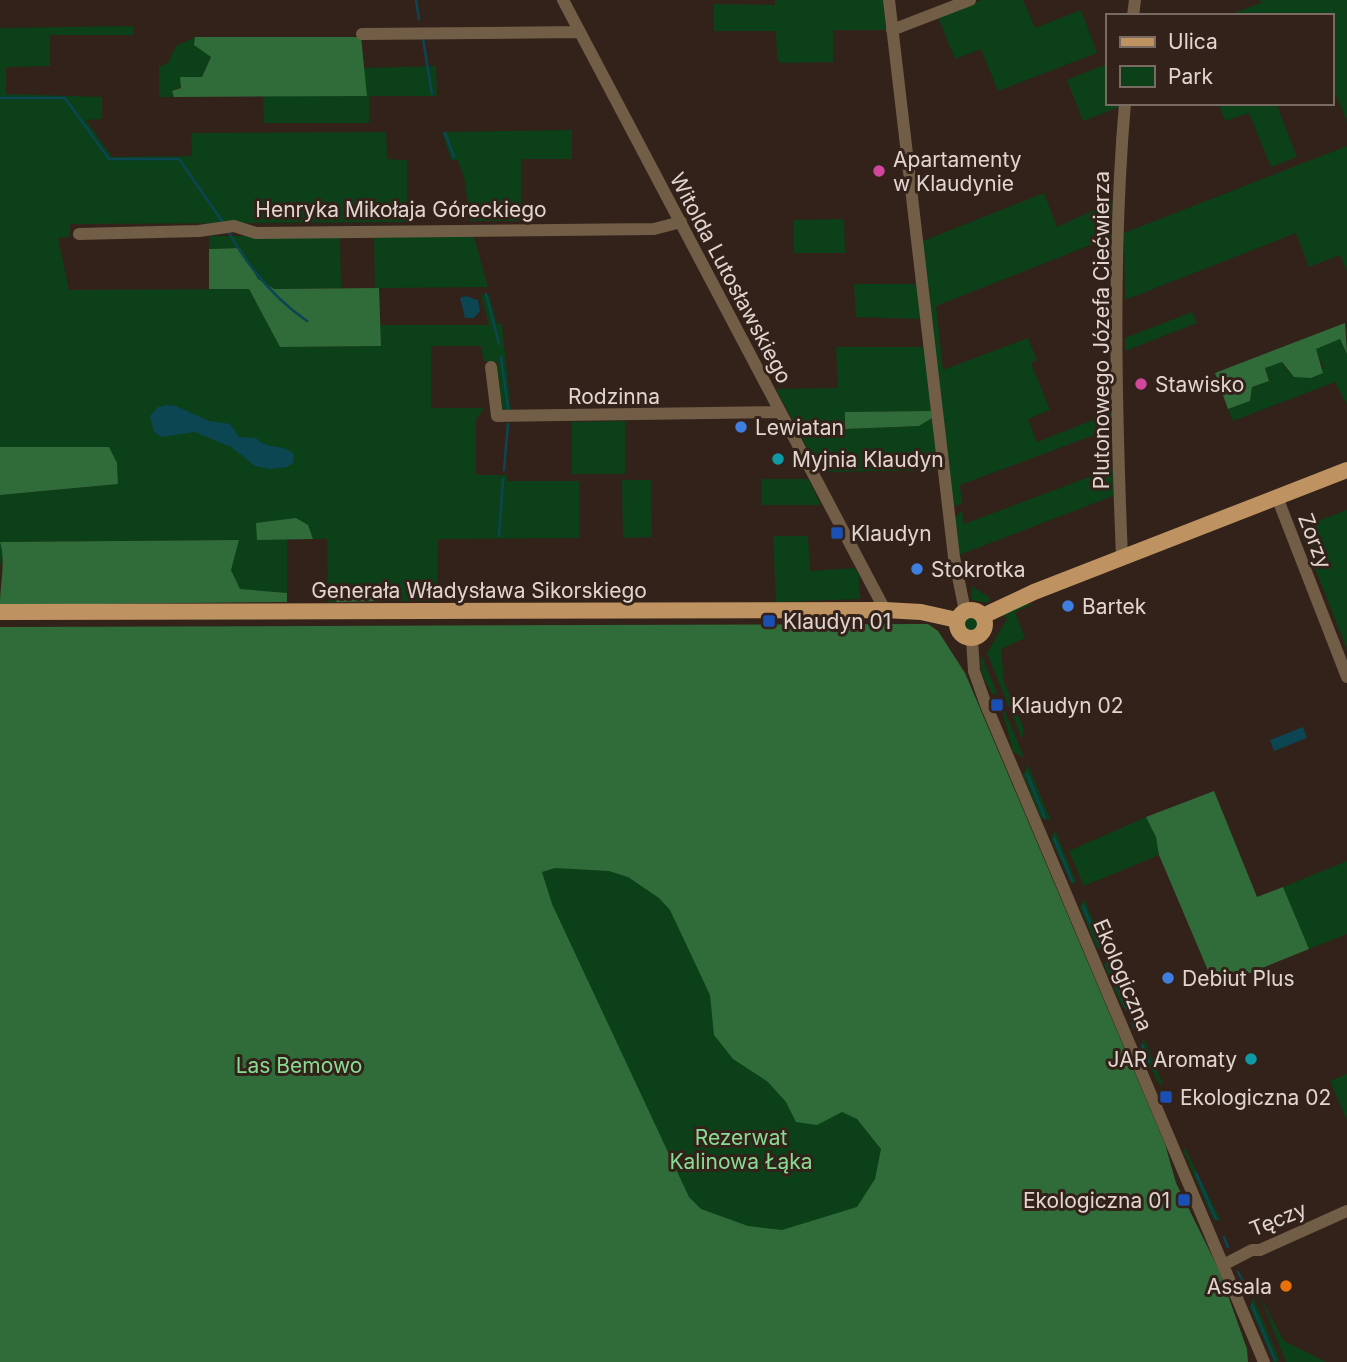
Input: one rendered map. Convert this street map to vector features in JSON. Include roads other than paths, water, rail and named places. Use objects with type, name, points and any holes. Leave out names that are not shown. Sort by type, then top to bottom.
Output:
[{"type":"main road","points":[[983,617],[1034,592],[1347,470]]},
{"type":"main road","name":"Generała Władysława Sikorskiego","points":[[0,612],[885,610],[961,616]]},
{"type":"main road","points":[[975,611],[983,617],[985,629],[972,639],[960,634],[961,616],[975,611]]},
{"type":"street","name":"Witolda Lutosławskiego","points":[[563,0],[885,610]]},
{"type":"street","points":[[889,0],[961,616]]},
{"type":"street","points":[[892,30],[970,0]]},
{"type":"street","points":[[362,34],[580,32]]},
{"type":"street","name":"Plutonowego Józefa Ciećwierza","points":[[1122,558],[1117,288],[1120,152],[1125,105]]},
{"type":"street","name":"Henryka Mikołaja Góreckiego","points":[[79,234],[199,230],[234,226],[257,233],[654,229],[681,222]]},
{"type":"street","name":"Rodzinna","points":[[491,367],[497,416],[780,412]]},
{"type":"street","name":"Zorzy","points":[[1277,497],[1347,677]]},
{"type":"street","name":"Ekologiczna","points":[[972,639],[974,671],[986,705],[1225,1264],[1264,1362]]},
{"type":"street","name":"Tęczy","points":[[1225,1264],[1347,1211]]},
{"type":"street","points":[[1254,1362],[1255,1340]]},
{"type":"water","points":[[466,296],[478,300],[480,311],[474,318],[465,318],[460,298]]},
{"type":"water","points":[[176,406],[209,421],[230,424],[239,437],[256,438],[264,444],[289,451],[294,454],[293,463],[287,467],[270,469],[255,466],[231,447],[195,432],[161,437],[154,432],[150,416],[158,407]]},
{"type":"water","points":[[1303,727],[1307,738],[1274,751],[1270,740]]},
{"type":"waterway","points":[[416,0],[419,19]]},
{"type":"waterway","points":[[423,39],[432,94]]},
{"type":"waterway","points":[[0,98],[65,98],[109,159],[179,159],[222,221]]},
{"type":"waterway","points":[[445,133],[454,157]]},
{"type":"waterway","points":[[229,233],[263,281],[284,303],[307,321]]},
{"type":"waterway","points":[[486,294],[499,344]]},
{"type":"waterway","points":[[501,357],[508,408]]},
{"type":"waterway","points":[[504,470],[508,424]]},
{"type":"waterway","points":[[499,536],[503,479]]},
{"type":"waterway","points":[[1027,774],[1045,818]]},
{"type":"waterway","points":[[1054,838],[1072,881]]},
{"type":"waterway","points":[[1083,906],[1100,946]]},
{"type":"waterway","points":[[1108,964],[1127,1010]]},
{"type":"waterway","points":[[1133,1023],[1134,1028]]},
{"type":"waterway","points":[[1142,1045],[1149,1062]]},
{"type":"waterway","points":[[1196,1173],[1216,1219]]},
{"type":"waterway","points":[[1224,1237],[1228,1247]]},
{"type":"waterway","points":[[1238,1272],[1243,1282]]},
{"type":"waterway","points":[[1252,1305],[1275,1360]]},
{"type":"place","name":"Apartamenty w Klaudynie","points":[[879,171]]},
{"type":"place","name":"Stawisko","points":[[1141,384]]},
{"type":"place","name":"Lewiatan","points":[[741,427]]},
{"type":"place","name":"Myjnia Klaudyn","points":[[778,459]]},
{"type":"place","name":"Klaudyn","points":[[837,533]]},
{"type":"place","name":"Stokrotka","points":[[917,569]]},
{"type":"place","name":"Bartek","points":[[1068,606]]},
{"type":"place","name":"Klaudyn 01","points":[[769,621]]},
{"type":"place","name":"Klaudyn 02","points":[[997,705]]},
{"type":"place","name":"Debiut Plus","points":[[1168,978]]},
{"type":"place","name":"JAR Aromaty","points":[[1251,1059]]},
{"type":"place","name":"Ekologiczna 02","points":[[1166,1097]]},
{"type":"place","name":"Ekologiczna 01","points":[[1184,1200]]},
{"type":"place","name":"Assala","points":[[1286,1286]]},
{"type":"park label","name":"Las Bemowo","points":[[299,1065]]},
{"type":"park label","name":"Rezerwat Kalinowa Łąka","points":[[741,1149]]}]
